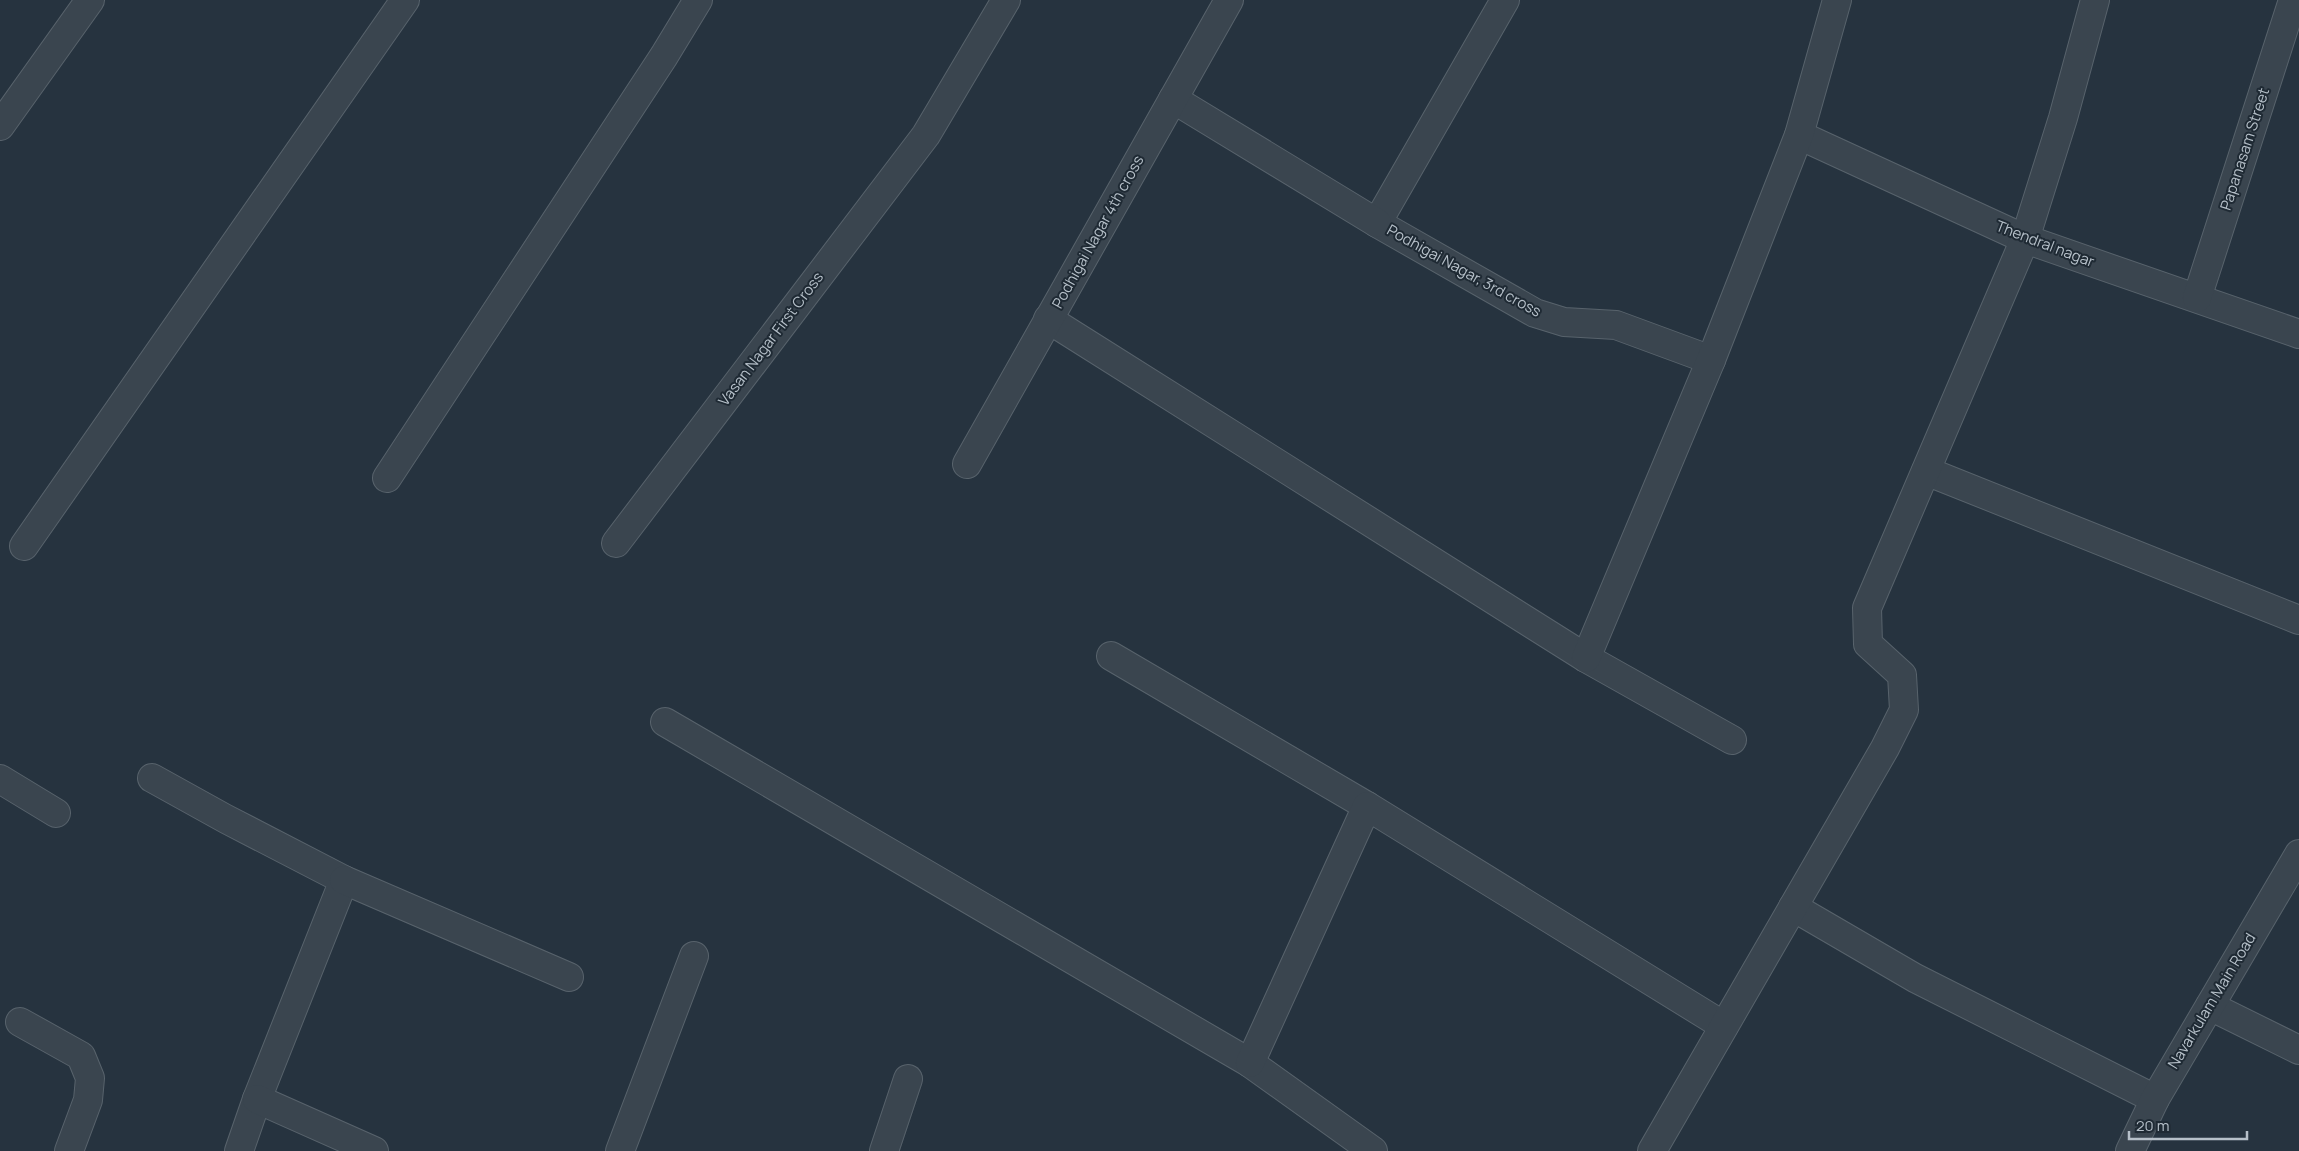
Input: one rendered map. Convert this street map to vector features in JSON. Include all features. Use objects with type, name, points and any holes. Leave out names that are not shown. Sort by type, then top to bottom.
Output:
[{"type":"street","points":[[0,126],[90,0]]},
{"type":"street","points":[[24,546],[405,0]]},
{"type":"street","points":[[386,478],[664,56],[698,0]]},
{"type":"street","name":"Vasan Nagar First Cross","points":[[616,543],[926,135],[1006,0]]},
{"type":"street","name":"Podhigai Nagar 4th cross","points":[[967,464],[1228,0]]},
{"type":"street","name":"Podhigai Nagar, 3rd cross","points":[[1505,0],[1377,223],[1535,313],[1564,322],[1616,325],[1711,360]]},
{"type":"street","points":[[1586,658],[1711,360],[1799,134],[1837,0]]},
{"type":"street","points":[[1652,1151],[1904,710],[1902,676],[1868,644],[1867,608],[2025,239],[2066,109],[2095,0]]},
{"type":"street","name":"Papanasam Street","points":[[2196,298],[2294,0]]},
{"type":"street","points":[[1173,99],[1377,223]]},
{"type":"street","name":"Thendral nagar","points":[[1799,134],[2025,239],[2299,334]]},
{"type":"street","points":[[1048,319],[1586,658],[1732,740]]},
{"type":"street","points":[[1926,471],[2299,620]]},
{"type":"street","points":[[1111,656],[1367,806],[1724,1026]]},
{"type":"street","points":[[665,722],[1250,1063],[1373,1151]]},
{"type":"street","points":[[0,778],[56,813]]},
{"type":"street","points":[[152,778],[344,880],[568,977]]},
{"type":"street","points":[[1250,1063],[1367,806]]},
{"type":"street","name":"Navarkulam Main Road","points":[[2130,1151],[2155,1099],[2299,854]]},
{"type":"street","points":[[239,1151],[257,1099],[344,880]]},
{"type":"street","points":[[1793,907],[1915,978],[2155,1099]]},
{"type":"street","points":[[620,1151],[694,956]]},
{"type":"street","points":[[2210,1006],[2299,1050]]},
{"type":"street","points":[[20,1022],[81,1056],[90,1078],[88,1100],[69,1151]]},
{"type":"street","points":[[884,1151],[908,1079]]},
{"type":"street","points":[[257,1099],[374,1151]]}]
